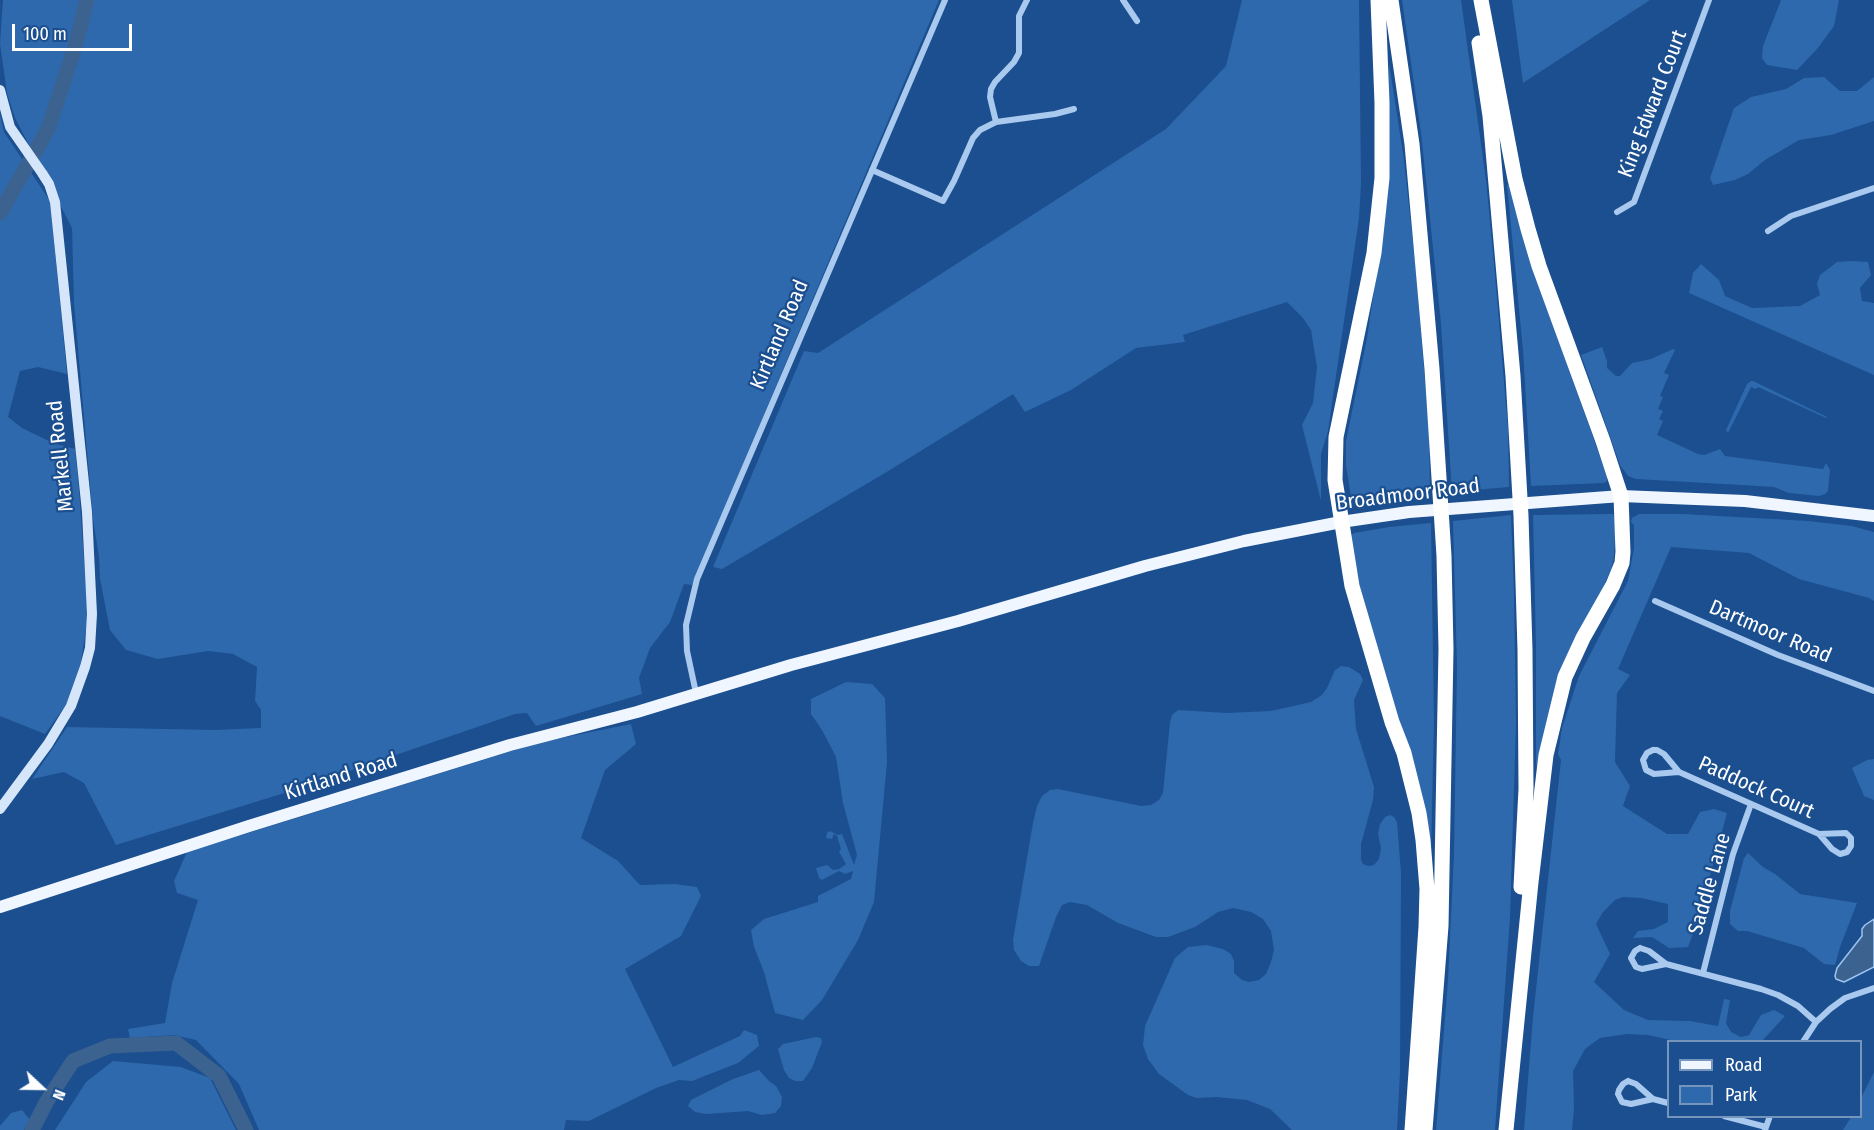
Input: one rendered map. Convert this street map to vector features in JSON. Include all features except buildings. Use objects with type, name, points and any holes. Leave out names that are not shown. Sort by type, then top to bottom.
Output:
[{"type":"highway","points":[[1378,0],[1382,178],[1374,254],[1336,437],[1335,480],[1352,586],[1392,722],[1404,753],[1423,840],[1427,889],[1426,927],[1412,1130]]},
{"type":"highway","points":[[1391,0],[1412,144],[1432,369],[1444,556],[1446,649],[1441,926],[1425,1130]]},
{"type":"highway","points":[[1473,0],[1490,116],[1513,376],[1521,516],[1526,789],[1513,1073]]},
{"type":"highway","points":[[1481,0],[1515,179],[1528,229],[1621,496],[1622,563],[1566,677],[1546,755],[1506,1130]]},
{"type":"main road","name":"Broadmoor Road","points":[[958,621],[1156,563],[1244,541],[1341,522],[1409,512],[1621,496],[1745,501],[1874,516]]},
{"type":"main road","name":"Kirtland Road","points":[[0,907],[249,825],[510,745],[637,712],[696,693],[958,621]]},
{"type":"street","name":"Kirtland Road","points":[[696,693],[687,651],[686,625],[697,579],[945,0]]},
{"type":"street","points":[[996,122],[990,98],[991,89],[1014,62],[1018,53],[1019,16],[1027,0]]},
{"type":"street","points":[[1123,0],[1137,21]]},
{"type":"street","name":"King Edward Court","points":[[1617,212],[1634,202],[1709,0]]},
{"type":"street","name":"Markell Road","points":[[0,90],[10,127],[42,173],[52,193],[56,214],[87,512],[91,632],[85,667],[71,706],[48,744],[0,809]]},
{"type":"street","points":[[872,170],[943,201],[973,138],[980,130],[996,122],[1055,114],[1074,109]]},
{"type":"street","points":[[1768,231],[1791,216],[1874,188]]},
{"type":"street","name":"Dartmoor Road","points":[[1655,601],[1778,655],[1874,691]]},
{"type":"street","name":"Paddock Court","points":[[1679,772],[1650,773],[1644,766],[1645,756],[1653,750],[1660,751],[1679,772],[1819,834],[1832,849],[1840,854],[1847,852],[1851,846],[1851,838],[1845,833],[1819,834]]},
{"type":"street","name":"Saddle Lane","points":[[1703,973],[1731,863],[1751,804]]},
{"type":"street","points":[[1666,964],[1639,969],[1633,965],[1631,958],[1640,948],[1649,951],[1666,964],[1778,995],[1798,1006],[1816,1022]]},
{"type":"street","points":[[1804,1040],[1816,1022],[1845,998],[1874,988]]},
{"type":"street","points":[[1653,1099],[1632,1082],[1623,1084],[1618,1090],[1620,1099],[1627,1104],[1653,1099],[1667,1102]]},
{"type":"street","points":[[1730,1118],[1765,1129]]},
{"type":"green space","points":[[3,0],[939,0],[692,585],[684,584],[670,622],[650,648],[639,678],[642,694],[536,726],[527,713],[515,714],[291,791],[116,845],[84,783],[64,772],[32,779],[67,727],[215,730],[261,728],[261,710],[255,701],[257,667],[233,654],[208,651],[158,659],[126,650],[110,630],[100,579],[93,519],[74,303],[72,228],[15,118],[7,93],[0,44]]},
{"type":"green space","points":[[1242,0],[1359,0],[1361,183],[1359,218],[1328,431],[1321,454],[1321,501],[1302,425],[1313,403],[1317,367],[1311,330],[1287,302],[1183,335],[1185,342],[1136,348],[1071,390],[1025,412],[1013,394],[722,569],[713,567],[804,351],[818,353],[1166,129],[1226,66]]},
{"type":"green space","points":[[1402,0],[1461,0],[1486,180],[1508,429],[1509,487],[1452,492],[1441,324],[1421,133]]},
{"type":"green space","points":[[1512,0],[1650,0],[1523,83]]},
{"type":"green space","points":[[1781,0],[1839,0],[1834,26],[1797,70],[1767,65],[1762,58],[1763,46]]},
{"type":"green space","points":[[1389,63],[1404,160],[1416,271],[1429,430],[1430,494],[1357,508],[1352,503],[1346,465],[1346,441],[1367,338],[1378,264],[1387,148]]},
{"type":"green space","points":[[1824,77],[1840,91],[1857,91],[1874,77],[1874,121],[1831,135],[1799,140],[1765,160],[1748,174],[1735,180],[1713,185],[1710,178],[1734,108],[1751,97],[1786,89],[1804,78]]},
{"type":"green space","points":[[0,114],[4,132],[50,201],[67,374],[38,367],[20,371],[8,417],[22,428],[53,443],[75,449],[79,489],[88,617],[79,674],[68,702],[45,734],[0,716]]},
{"type":"green space","points":[[1511,184],[1569,370],[1607,476],[1607,481],[1604,483],[1531,486],[1523,350],[1507,185]]},
{"type":"green space","points":[[1837,262],[1868,262],[1871,275],[1860,288],[1862,301],[1874,303],[1874,375],[1689,293],[1693,273],[1701,264],[1719,280],[1725,296],[1752,308],[1800,306],[1820,295],[1817,284],[1820,275]]},
{"type":"green space","points":[[1602,347],[1607,368],[1616,376],[1620,376],[1632,363],[1675,350],[1664,373],[1669,375],[1660,396],[1663,397],[1658,409],[1663,411],[1659,419],[1663,421],[1657,435],[1704,455],[1720,449],[1725,456],[1823,469],[1826,463],[1830,470],[1828,491],[1819,496],[1789,493],[1774,487],[1636,479],[1628,476],[1620,465],[1581,355]]},
{"type":"green space","points":[[1751,381],[1827,417],[1758,387],[1756,389],[1751,387],[1728,433],[1726,430],[1747,384]]},
{"type":"green space","points":[[1613,514],[1616,520],[1611,570],[1556,688],[1536,768],[1533,515]]},
{"type":"green space","points":[[1639,514],[1683,514],[1808,521],[1852,526],[1874,532],[1874,601],[1799,579],[1749,553],[1671,547],[1618,669],[1630,675],[1617,693],[1615,762],[1630,786],[1623,806],[1667,834],[1688,834],[1700,812],[1714,809],[1727,813],[1698,920],[1688,947],[1669,948],[1652,937],[1633,938],[1638,931],[1654,929],[1668,922],[1668,904],[1623,897],[1615,900],[1603,912],[1596,924],[1610,954],[1594,982],[1624,1010],[1648,1020],[1690,1021],[1718,1026],[1724,999],[1730,1000],[1726,1023],[1731,1032],[1741,1037],[1749,1035],[1761,1015],[1774,1010],[1785,1016],[1763,1040],[1670,1040],[1648,1035],[1627,1034],[1600,1038],[1585,1049],[1573,1071],[1572,1130],[1524,1130],[1533,1017],[1561,760],[1558,754],[1562,728],[1579,676],[1628,581],[1634,548],[1632,518]]},
{"type":"green space","points":[[1511,515],[1516,724],[1510,917],[1495,1130],[1436,1130],[1448,980],[1454,854],[1457,665],[1453,521]]},
{"type":"green space","points":[[1431,523],[1434,721],[1431,853],[1365,614],[1350,536],[1354,533],[1389,527]]},
{"type":"green space","points":[[1341,666],[1349,667],[1360,674],[1363,680],[1354,700],[1356,729],[1374,787],[1373,800],[1361,844],[1363,864],[1374,865],[1379,859],[1381,848],[1378,834],[1380,824],[1385,817],[1390,815],[1397,822],[1401,873],[1400,1072],[1397,1130],[1292,1130],[1270,1109],[1247,1100],[1197,1098],[1188,1095],[1159,1074],[1148,1059],[1143,1045],[1145,1026],[1175,958],[1188,947],[1207,945],[1223,949],[1231,954],[1234,961],[1234,973],[1242,980],[1249,982],[1259,980],[1266,974],[1274,950],[1271,931],[1263,919],[1251,912],[1233,908],[1218,912],[1195,927],[1168,937],[1156,937],[1118,923],[1087,905],[1070,902],[1062,905],[1056,917],[1039,966],[1029,966],[1021,961],[1014,950],[1013,940],[1033,823],[1042,796],[1050,790],[1058,789],[1141,806],[1151,805],[1159,800],[1163,793],[1170,722],[1172,715],[1178,710],[1226,713],[1271,711],[1311,702],[1322,695],[1335,670]]},
{"type":"green space","points":[[846,682],[872,684],[885,698],[887,762],[874,902],[858,940],[822,1000],[803,1020],[775,1013],[764,972],[754,947],[751,930],[764,919],[818,902],[818,896],[851,879],[853,871],[845,874],[839,871],[822,880],[816,868],[827,865],[833,870],[846,864],[839,852],[841,849],[837,836],[834,834],[832,839],[826,838],[830,831],[838,835],[842,834],[854,865],[857,855],[843,803],[836,757],[811,714],[811,699]]},
{"type":"green space","points":[[631,724],[636,744],[605,770],[581,838],[618,861],[640,885],[675,884],[697,887],[701,896],[681,936],[625,969],[673,1067],[740,1036],[744,1030],[757,1035],[759,1046],[738,1063],[692,1081],[679,1080],[656,1088],[589,1121],[566,1120],[564,1130],[259,1130],[239,1084],[196,1040],[174,1035],[130,1038],[128,1029],[165,1023],[172,983],[198,900],[177,893],[174,881],[187,852],[541,742]]},
{"type":"green space","points":[[1874,759],[1874,800],[1864,796],[1852,768]]},
{"type":"green space","points":[[1748,853],[1800,894],[1857,903],[1835,965],[1824,964],[1804,948],[1747,931],[1738,931],[1730,924],[1730,911],[1744,858]]},
{"type":"green space","points":[[821,1038],[822,1042],[812,1068],[803,1081],[789,1078],[784,1070],[778,1049],[783,1044]]},
{"type":"green space","points":[[113,1061],[181,1067],[210,1078],[236,1130],[55,1130],[86,1082]]},
{"type":"green space","points":[[759,1070],[776,1086],[782,1097],[781,1106],[775,1113],[762,1115],[748,1111],[706,1114],[695,1112],[688,1106],[691,1100],[733,1079]]},
{"type":"green space","points":[[1874,1072],[1874,1130],[1843,1130],[1850,1118],[1862,1118],[1862,1096]]},
{"type":"green space","points":[[22,1110],[30,1120],[24,1130],[0,1130],[0,1126],[11,1113]]},
{"type":"shaded area","points":[[1874,919],[1874,967],[1844,982],[1836,979],[1837,968],[1862,936],[1862,929],[1865,925]]},
{"type":"waterway","points":[[0,213],[48,129],[75,47],[87,0]]},
{"type":"waterway","points":[[32,1130],[47,1101],[73,1061],[110,1046],[176,1043],[219,1076],[246,1130]]}]
